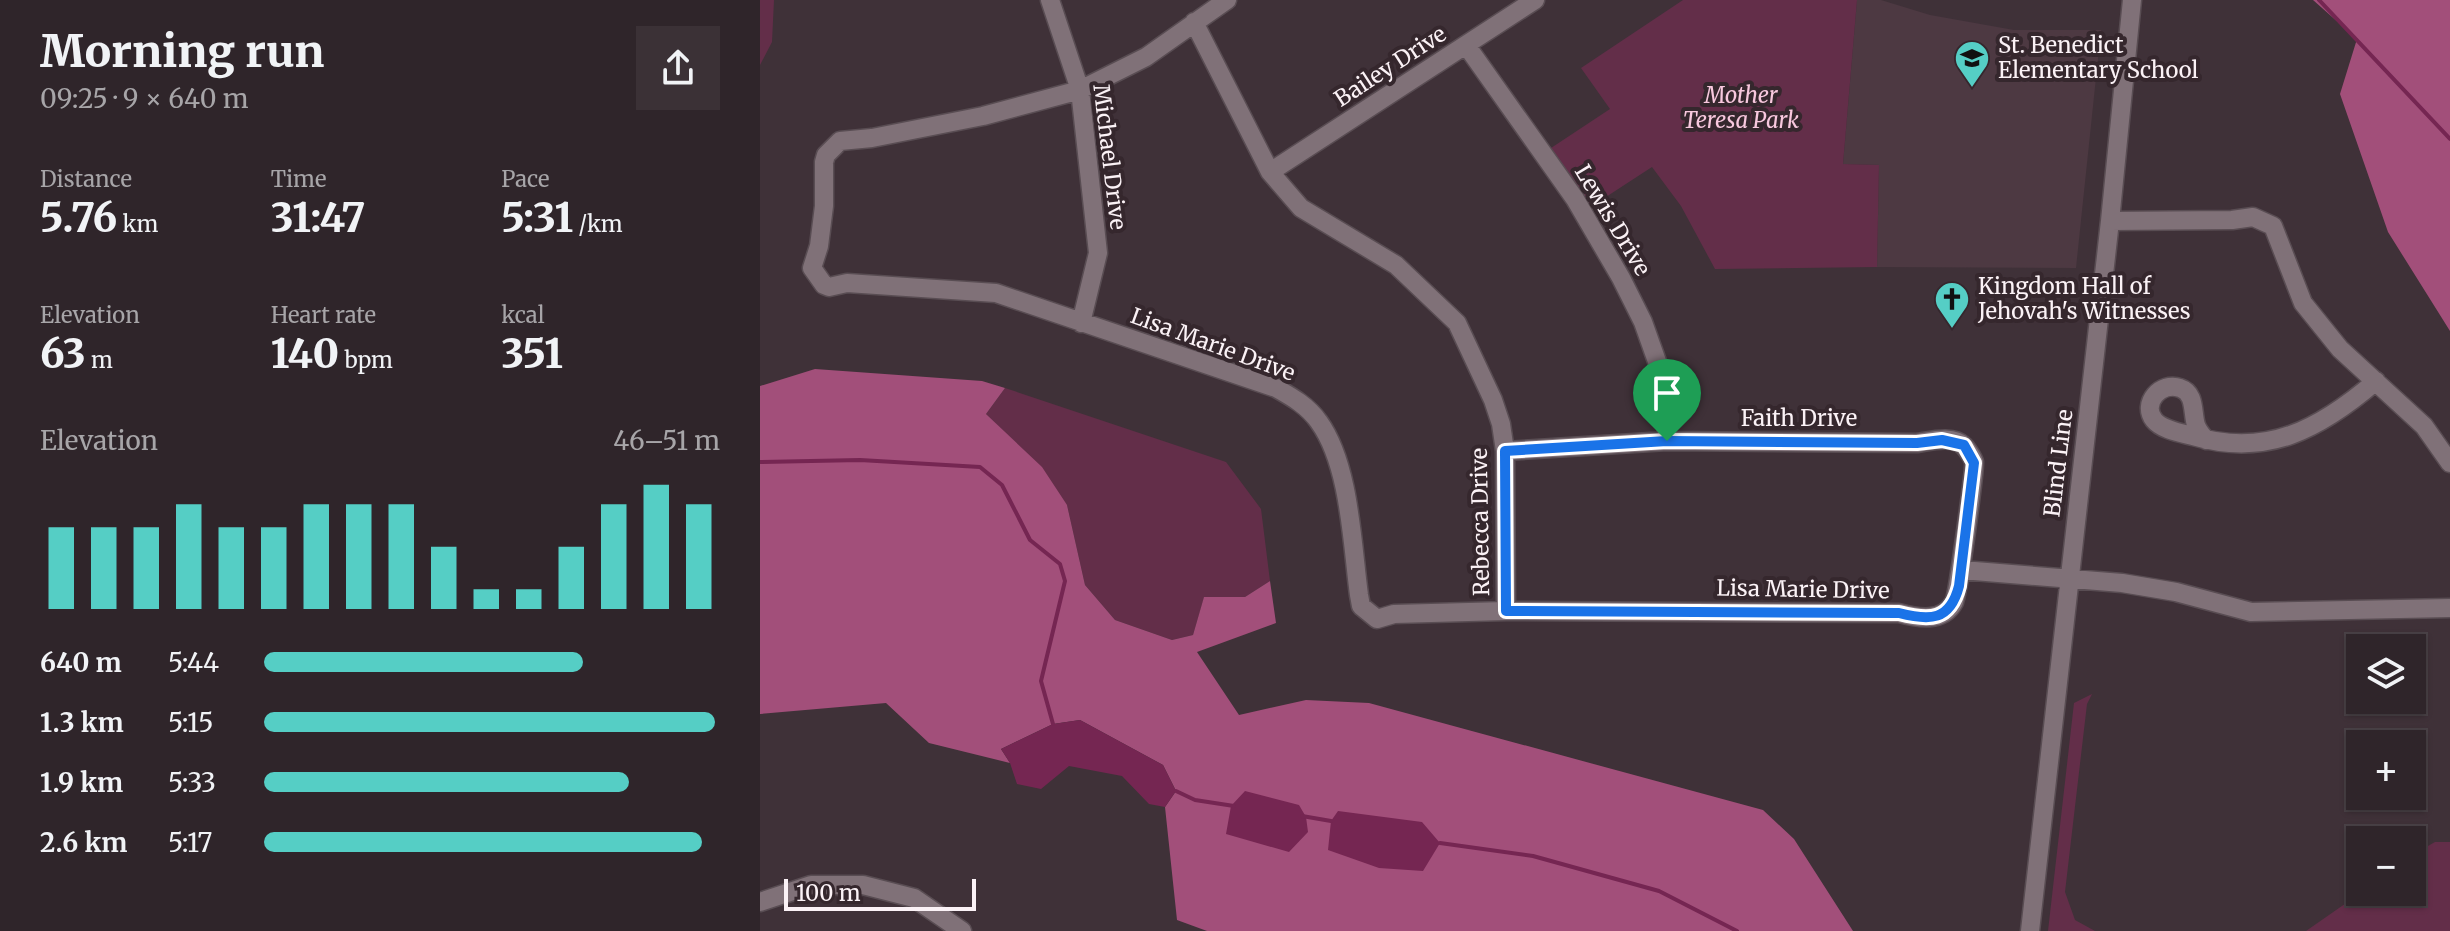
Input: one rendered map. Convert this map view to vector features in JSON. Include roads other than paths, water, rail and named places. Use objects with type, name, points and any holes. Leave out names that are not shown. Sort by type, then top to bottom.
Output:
[{"type":"street","name":"Michael Drive","points":[[1050,0],[1080,90],[1098,253],[1081,323]]},
{"type":"street","name":"Lisa Marie Drive","points":[[1227,0],[1146,57],[1080,90],[983,116],[872,138],[840,141],[826,155],[824,162],[824,206],[819,246],[812,268],[829,287],[847,283],[996,293],[1276,388],[1298,400],[1318,420],[1333,451],[1344,490],[1361,606],[1377,619],[1394,614],[1506,611],[1899,613],[1922,619],[1941,614],[1955,602],[1962,570]]},
{"type":"street","name":"Bailey Drive","points":[[1270,172],[1535,0]]},
{"type":"street","name":"Blind Line","points":[[2030,931],[2132,0]]},
{"type":"street","name":"Rebecca Drive","points":[[1194,22],[1270,172],[1301,208],[1396,265],[1457,323],[1501,424],[1505,451],[1506,611]]},
{"type":"street","name":"Lewis Drive","points":[[1466,45],[1575,199],[1621,278],[1643,322],[1665,384],[1667,441]]},
{"type":"street","points":[[2110,221],[2232,220],[2253,217],[2273,226],[2303,303],[2340,349],[2424,426],[2450,463]]},
{"type":"street","points":[[2206,440],[2254,445],[2280,441],[2316,425],[2376,381]]},
{"type":"street","name":"Faith Drive","points":[[1505,451],[1667,441],[1956,441],[1964,445],[1974,463],[1962,570]]},
{"type":"street","points":[[1962,570],[2122,583],[2176,592],[2251,612],[2450,608]]},
{"type":"street","points":[[760,902],[811,885],[863,885],[914,898],[962,931]]},
{"type":"waterway","points":[[2319,0],[2450,139]]},
{"type":"waterway","points":[[760,462],[860,460],[980,467],[1002,485],[1030,540],[1060,564],[1065,581],[1041,681],[1053,724]]},
{"type":"waterway","points":[[1176,791],[1195,800],[1234,806]]},
{"type":"waterway","points":[[1302,816],[1331,821]]},
{"type":"waterway","points":[[1440,843],[1533,856],[1659,891],[1737,931]]},
{"type":"place","name":"St. Benedict Elementary School","points":[[1972,89]]},
{"type":"place","name":"Kingdom Hall of Jehovah's Witnesses","points":[[1952,330]]},
{"type":"park label","name":"Mother Teresa Park","points":[[1741,108]]}]
